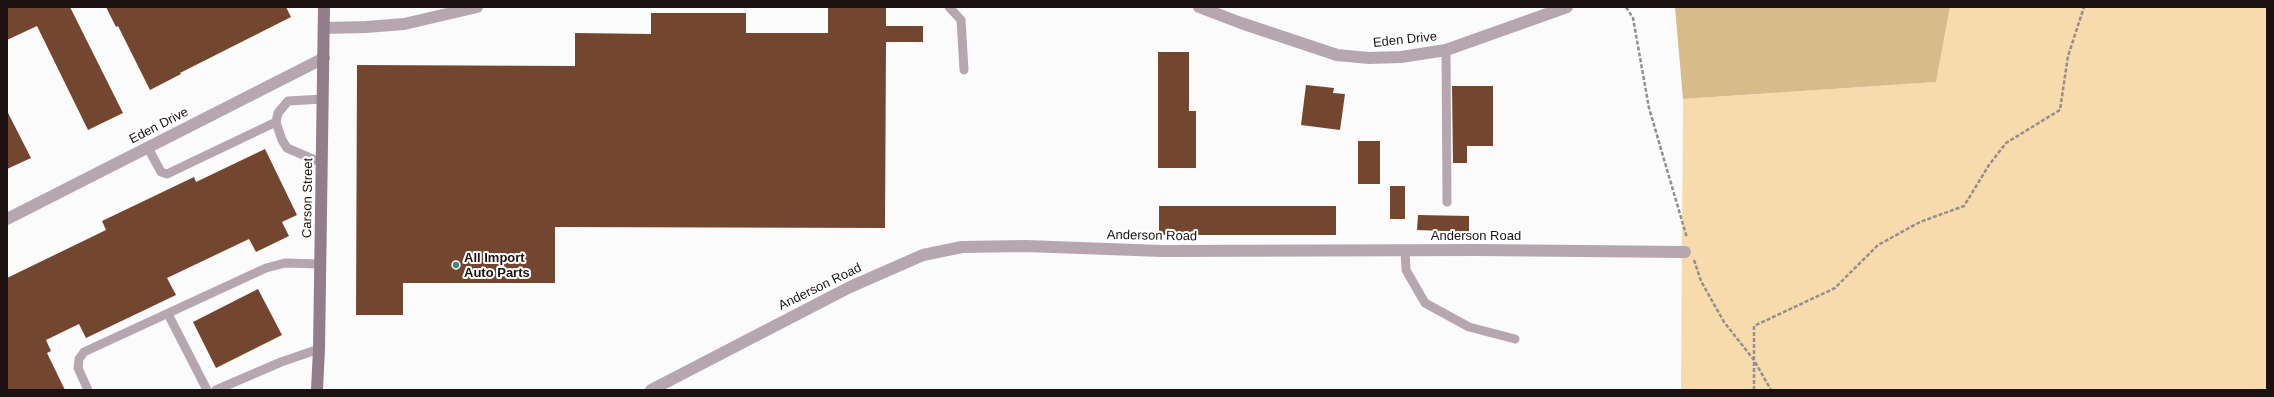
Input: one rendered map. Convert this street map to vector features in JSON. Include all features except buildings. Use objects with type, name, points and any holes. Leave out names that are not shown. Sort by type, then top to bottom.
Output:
[{"type":"street","name":"Carson Street","points":[[317,390],[321,264],[324,7]]},
{"type":"street","points":[[324,28],[366,28],[404,24],[462,9],[478,7]]},
{"type":"street","name":"Eden Drive","points":[[1199,7],[1240,23],[1336,55],[1369,58],[1401,57],[1446,50],[1567,7]]},
{"type":"street","name":"Eden Drive","points":[[7,219],[324,58]]},
{"type":"street","name":"Anderson Road","points":[[650,390],[850,287],[923,255],[962,247],[1026,246],[1162,251],[1689,250]]},
{"type":"lane","points":[[949,7],[961,20],[964,70]]},
{"type":"lane","points":[[1446,50],[1447,202]]},
{"type":"lane","points":[[322,163],[288,148],[282,140],[276,122],[278,113],[288,101],[323,99]]},
{"type":"lane","points":[[148,148],[161,172],[167,174],[276,122]]},
{"type":"lane","points":[[1405,250],[1406,270],[1425,303],[1469,327],[1515,339]]},
{"type":"lane","points":[[88,390],[78,368],[79,359],[84,352],[266,268],[285,263],[321,264]]},
{"type":"lane","points":[[168,314],[207,390]]},
{"type":"lane","points":[[216,390],[281,362],[319,348]]},
{"type":"path","points":[[1626,7],[1633,18],[1649,108],[1689,250],[1701,281],[1724,322],[1754,360],[1771,390]]},
{"type":"path","points":[[1754,390],[1754,326],[1835,288],[1878,245],[1920,222],[1964,206],[1989,165],[2006,144],[2060,110],[2068,56],[2084,7]]},
{"type":"shaded area","points":[[1675,7],[1950,7],[1936,82],[1683,99]]},
{"type":"shaded area","points":[[1950,7],[2267,7],[2267,390],[1681,390],[1683,99],[1936,82]]},
{"type":"place","name":"All Import Auto Parts","points":[[456,265]]}]
